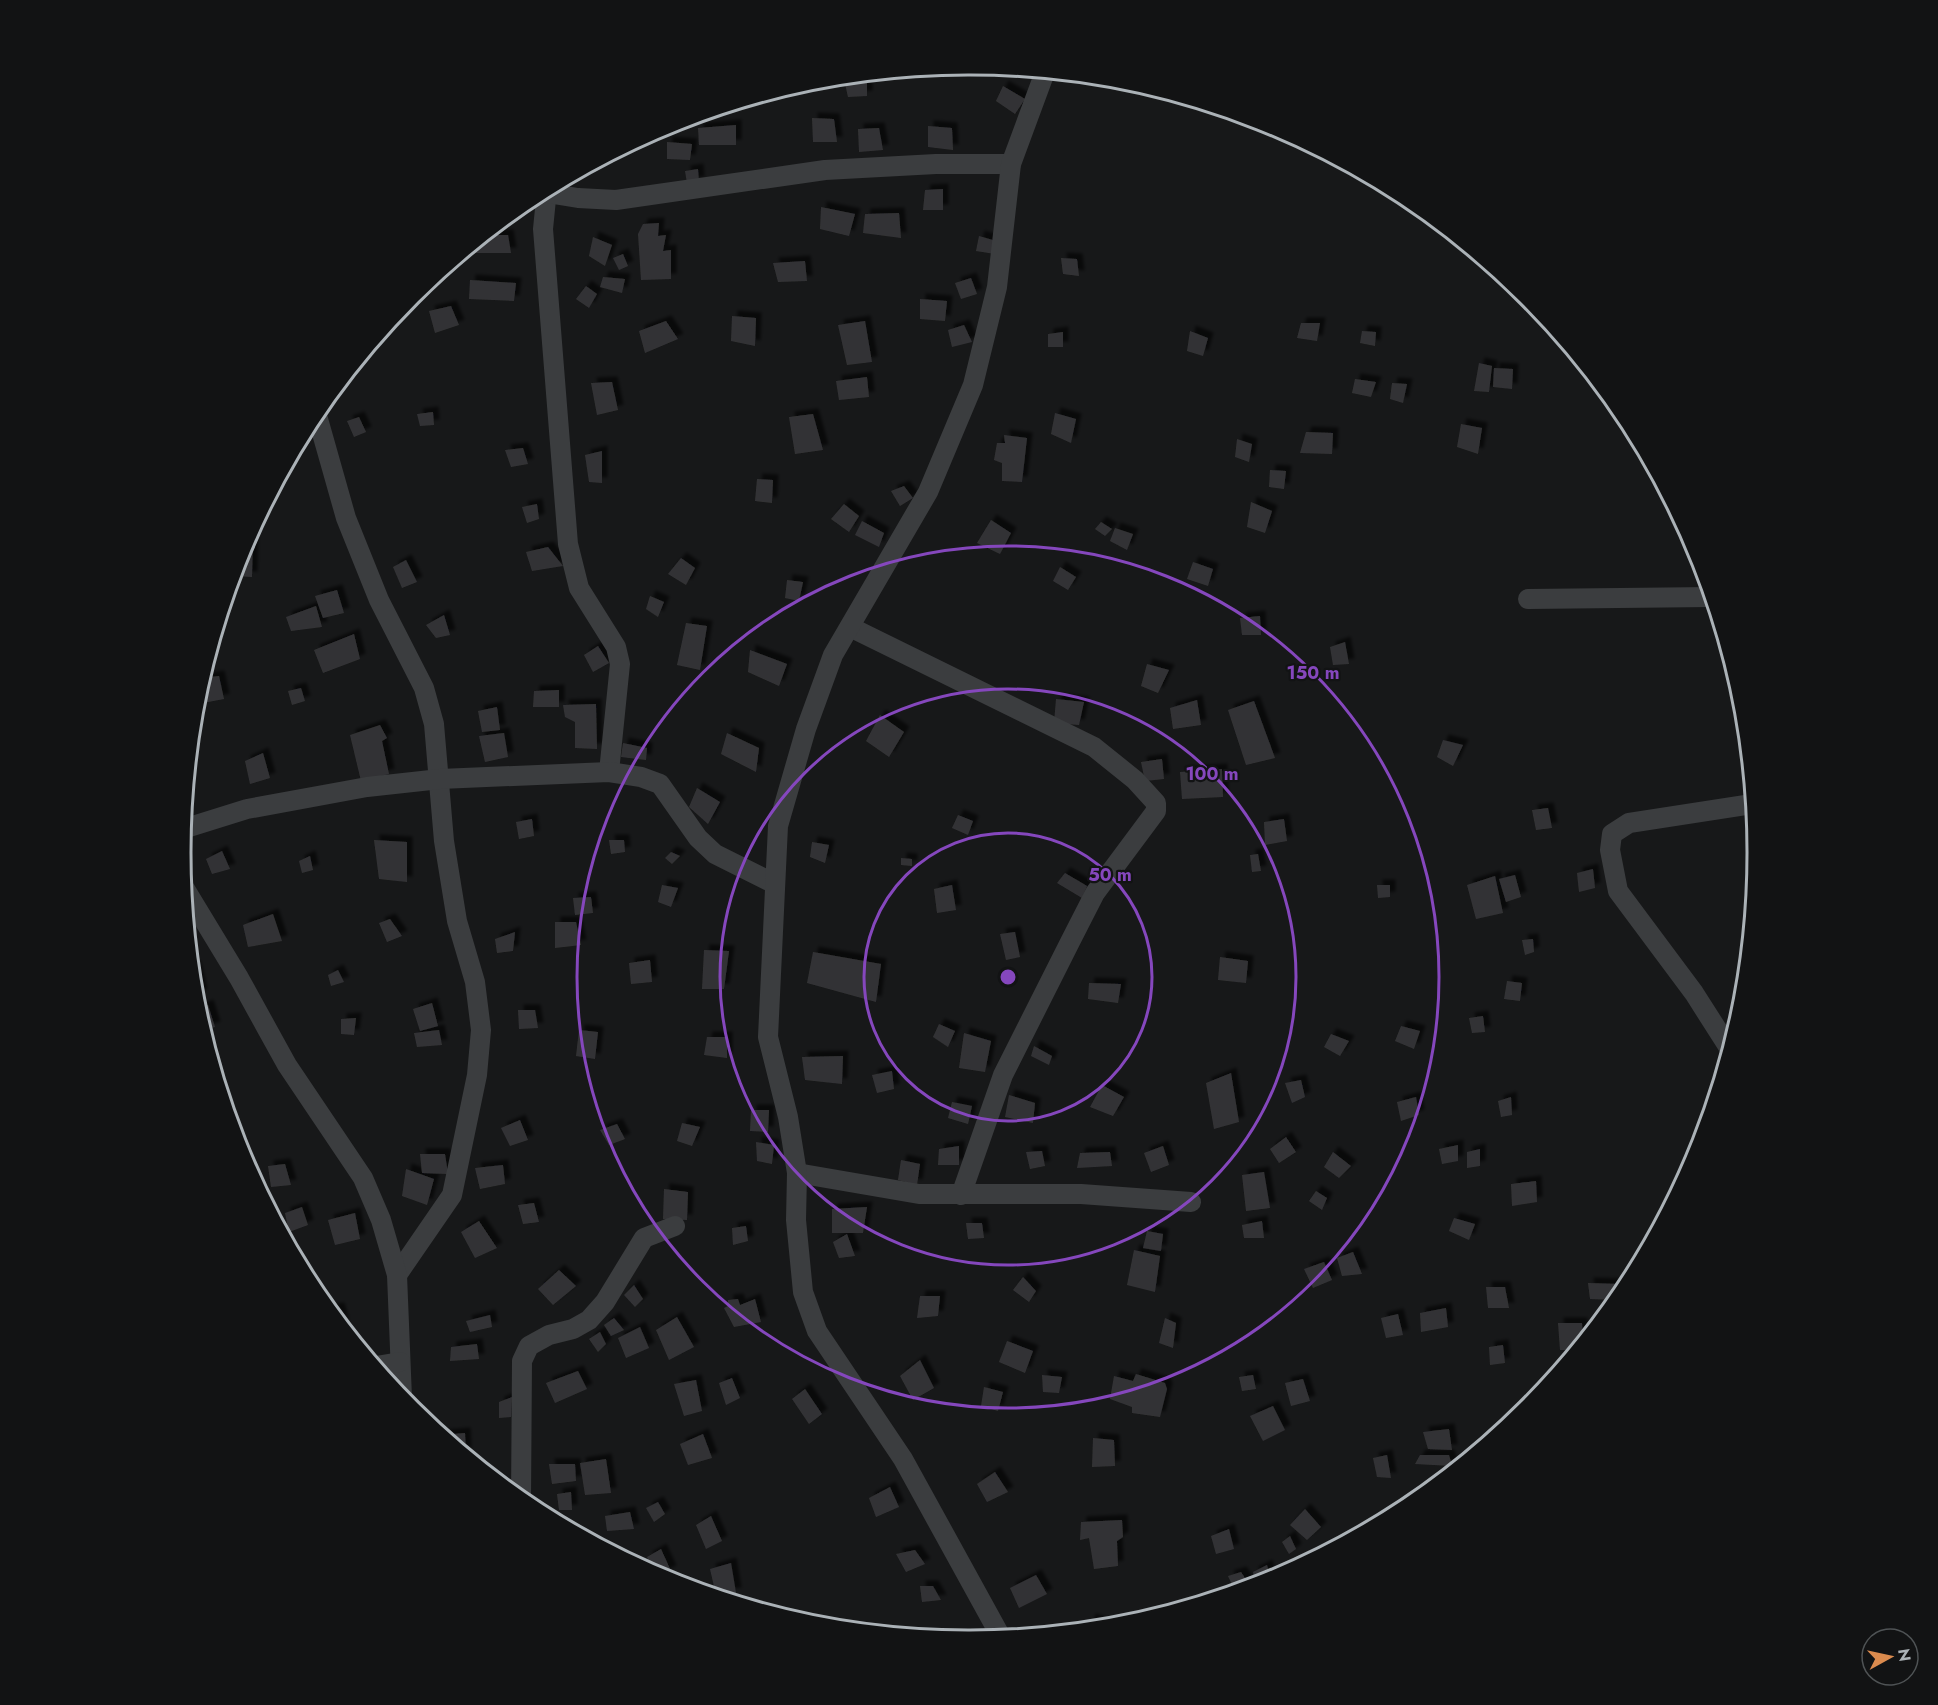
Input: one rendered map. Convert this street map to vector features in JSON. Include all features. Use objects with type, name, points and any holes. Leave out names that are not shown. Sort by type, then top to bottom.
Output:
[{"type":"street","points":[[997,1629],[903,1459],[817,1330],[803,1292],[796,1220],[797,1173],[788,1117],[768,1037],[778,826],[803,740],[833,655],[928,492],[973,385],[997,287],[1011,164],[1042,79]]},
{"type":"street","points":[[557,193],[578,198],[616,200],[825,170],[936,164],[1011,164]]},
{"type":"street","points":[[546,200],[543,229],[568,544],[579,588],[616,647],[620,664],[609,772]]},
{"type":"street","points":[[320,426],[346,518],[379,600],[424,688],[434,724],[444,841],[457,921],[474,982],[481,1030],[477,1075],[452,1195],[397,1275]]},
{"type":"street","points":[[1528,598],[1703,597]]},
{"type":"street","points":[[850,627],[1094,747],[1135,780],[1156,803],[1156,811],[1095,893],[1008,1065],[961,1196]]},
{"type":"street","points":[[192,825],[257,807],[367,787],[440,779],[609,772],[641,777],[660,784],[698,838],[715,854],[775,884]]},
{"type":"street","points":[[1724,1039],[1694,993],[1618,891],[1610,850],[1612,834],[1629,823],[1745,805]]},
{"type":"street","points":[[193,902],[239,978],[287,1065],[363,1178],[381,1220],[397,1275],[401,1383]]},
{"type":"street","points":[[797,1173],[919,1194],[961,1196],[1082,1194],[1191,1202]]},
{"type":"street","points":[[521,1487],[522,1361],[529,1346],[549,1335],[573,1329],[589,1320],[605,1302],[644,1238],[675,1226]]},
{"type":"street","points":[[384,1365],[400,1362]]},
{"type":"building","points":[[867,82],[867,96],[848,97],[845,86]]},
{"type":"building","points":[[1003,86],[1025,99],[1015,114],[996,101]]},
{"type":"building","points":[[812,118],[834,119],[837,142],[813,142]]},
{"type":"building","points":[[736,125],[736,145],[699,145],[698,128]]},
{"type":"building","points":[[928,126],[952,128],[953,150],[928,147]]},
{"type":"building","points":[[879,128],[883,150],[859,152],[858,129]]},
{"type":"building","points":[[667,142],[692,144],[690,160],[667,159]]},
{"type":"building","points":[[698,169],[699,182],[687,183],[685,171]]},
{"type":"building","points":[[943,189],[943,210],[923,210],[925,190]]},
{"type":"building","points":[[821,207],[855,214],[849,236],[820,229]]},
{"type":"building","points":[[899,213],[901,238],[863,233],[865,214]]},
{"type":"building","points":[[659,223],[658,236],[666,235],[663,251],[671,250],[671,279],[641,280],[638,234],[643,224]]},
{"type":"building","points":[[497,235],[508,235],[511,253],[475,253]]},
{"type":"building","points":[[979,236],[996,241],[995,254],[976,251]]},
{"type":"building","points":[[593,237],[612,245],[605,266],[589,256]]},
{"type":"building","points":[[623,254],[628,266],[619,270],[613,258]]},
{"type":"building","points":[[1061,258],[1077,259],[1079,276],[1063,274]]},
{"type":"building","points":[[805,261],[807,281],[778,282],[773,263]]},
{"type":"building","points":[[603,277],[625,279],[622,293],[600,287]]},
{"type":"building","points":[[971,278],[977,294],[961,299],[955,283]]},
{"type":"building","points":[[470,280],[516,283],[514,301],[469,299]]},
{"type":"building","points":[[586,286],[597,294],[589,308],[576,299]]},
{"type":"building","points":[[920,299],[947,301],[945,321],[920,319]]},
{"type":"building","points":[[451,306],[459,325],[435,333],[429,311]]},
{"type":"building","points":[[732,316],[756,318],[755,346],[731,341]]},
{"type":"building","points":[[666,321],[678,339],[645,353],[639,331]]},
{"type":"building","points":[[865,321],[872,362],[847,365],[838,325]]},
{"type":"building","points":[[1301,323],[1320,323],[1317,341],[1297,338]]},
{"type":"building","points":[[964,325],[972,342],[952,347],[948,330]]},
{"type":"building","points":[[1190,331],[1208,338],[1203,356],[1187,351]]},
{"type":"building","points":[[1362,331],[1376,332],[1375,346],[1360,343]]},
{"type":"building","points":[[1063,332],[1063,347],[1048,347],[1048,334]]},
{"type":"building","points":[[1479,363],[1492,366],[1489,392],[1474,391]]},
{"type":"building","points":[[1494,368],[1513,369],[1512,389],[1493,387]]},
{"type":"building","points":[[867,377],[869,397],[839,400],[836,381]]},
{"type":"building","points":[[1355,379],[1376,382],[1371,397],[1352,393]]},
{"type":"building","points":[[612,382],[618,410],[597,415],[591,383]]},
{"type":"building","points":[[1392,383],[1407,384],[1403,403],[1390,399]]},
{"type":"building","points":[[433,412],[434,425],[420,426],[417,414]]},
{"type":"building","points":[[1055,413],[1076,419],[1071,443],[1051,434]]},
{"type":"building","points":[[813,414],[823,450],[795,454],[789,417]]},
{"type":"building","points":[[359,417],[366,432],[354,437],[347,421]]},
{"type":"building","points":[[1461,424],[1482,428],[1478,454],[1457,447]]},
{"type":"building","points":[[1306,432],[1333,433],[1332,454],[1300,453]]},
{"type":"building","points":[[1004,435],[1027,438],[1022,482],[1002,481],[1002,463],[994,460],[997,443],[1005,443]]},
{"type":"building","points":[[1237,439],[1252,444],[1249,462],[1235,457]]},
{"type":"building","points":[[523,448],[528,464],[511,467],[505,450]]},
{"type":"building","points":[[602,451],[602,483],[589,482],[585,455]]},
{"type":"building","points":[[1270,470],[1286,471],[1284,489],[1269,487]]},
{"type":"building","points":[[757,479],[773,480],[772,503],[755,501]]},
{"type":"building","points":[[904,486],[913,498],[900,506],[891,491]]},
{"type":"building","points":[[1251,502],[1272,511],[1265,533],[1247,527]]},
{"type":"building","points":[[537,504],[539,519],[527,523],[522,507]]},
{"type":"building","points":[[844,504],[859,516],[849,532],[831,519]]},
{"type":"building","points":[[991,520],[1011,533],[1000,554],[977,543]]},
{"type":"building","points":[[862,521],[884,533],[879,547],[855,535]]},
{"type":"building","points":[[1101,522],[1112,529],[1105,536],[1095,529]]},
{"type":"building","points":[[1115,528],[1133,534],[1127,550],[1110,541]]},
{"type":"building","points":[[548,547],[563,566],[532,571],[526,552]]},
{"type":"building","points":[[253,551],[252,577],[243,577]]},
{"type":"building","points":[[681,558],[695,568],[686,585],[668,574]]},
{"type":"building","points":[[406,560],[417,582],[402,588],[393,567]]},
{"type":"building","points":[[1193,562],[1213,569],[1208,586],[1187,579]]},
{"type":"building","points":[[1060,567],[1076,577],[1068,590],[1053,581]]},
{"type":"building","points":[[787,580],[803,582],[799,601],[785,598]]},
{"type":"building","points":[[337,590],[344,613],[323,618],[315,596]]},
{"type":"building","points":[[650,596],[664,602],[658,617],[646,609]]},
{"type":"building","points":[[316,606],[322,627],[291,631],[286,617]]},
{"type":"building","points":[[444,615],[450,635],[436,638],[426,625]]},
{"type":"building","points":[[1260,616],[1261,635],[1242,635],[1240,618]]},
{"type":"building","points":[[686,623],[707,626],[700,670],[677,665]]},
{"type":"building","points":[[354,634],[360,659],[323,673],[314,650]]},
{"type":"building","points":[[1345,642],[1349,664],[1333,665],[1330,647]]},
{"type":"building","points":[[598,646],[609,663],[593,672],[584,655]]},
{"type":"building","points":[[750,650],[787,664],[779,686],[748,672]]},
{"type":"building","points":[[1147,664],[1169,670],[1158,693],[1141,686]]},
{"type":"building","points":[[219,676],[224,699],[206,702],[206,701],[212,677]]},
{"type":"building","points":[[301,688],[305,701],[292,705],[288,691]]},
{"type":"building","points":[[559,690],[559,707],[533,707],[534,691]]},
{"type":"building","points":[[1056,699],[1084,702],[1079,725],[1054,723]]},
{"type":"building","points":[[1197,700],[1201,725],[1173,729],[1170,708]]},
{"type":"building","points":[[1254,701],[1275,758],[1246,765],[1228,710]]},
{"type":"building","points":[[596,704],[597,749],[575,748],[575,722],[565,717],[563,705]]},
{"type":"building","points":[[497,707],[500,730],[482,732],[478,711]]},
{"type":"building","points":[[880,715],[904,732],[889,757],[866,741]]},
{"type":"building","points":[[380,725],[387,738],[382,741],[389,774],[361,781],[350,735]]},
{"type":"building","points":[[504,733],[508,757],[485,762],[479,736]]},
{"type":"building","points":[[727,733],[759,748],[756,772],[721,754]]},
{"type":"building","points":[[1443,740],[1463,745],[1453,766],[1437,757]]},
{"type":"building","points":[[623,743],[647,748],[646,760],[621,757]]},
{"type":"building","points":[[263,753],[270,778],[250,784],[245,761]]},
{"type":"building","points":[[1162,759],[1164,779],[1145,781],[1141,762]]},
{"type":"building","points":[[1222,769],[1223,797],[1182,799],[1180,772]]},
{"type":"building","points":[[697,788],[720,802],[708,824],[689,807]]},
{"type":"building","points":[[1548,808],[1552,828],[1536,830],[1532,810]]},
{"type":"building","points":[[958,815],[973,821],[968,835],[952,828]]},
{"type":"building","points":[[532,819],[534,836],[519,839],[516,822]]},
{"type":"building","points":[[1284,819],[1287,841],[1265,845],[1264,822]]},
{"type":"building","points":[[374,840],[407,842],[407,882],[379,879]]},
{"type":"building","points":[[609,840],[624,840],[625,852],[611,854]]},
{"type":"building","points":[[812,842],[829,845],[825,863],[810,857]]},
{"type":"building","points":[[222,851],[230,869],[212,874],[206,859]]},
{"type":"building","points":[[671,852],[680,856],[672,864],[665,858]]},
{"type":"building","points":[[1258,854],[1261,871],[1252,872],[1250,855]]},
{"type":"building","points":[[310,856],[313,870],[302,873],[299,861]]},
{"type":"building","points":[[901,858],[912,859],[912,866],[901,865]]},
{"type":"building","points":[[1593,869],[1595,888],[1579,892],[1577,873]]},
{"type":"building","points":[[1065,873],[1087,886],[1082,898],[1057,883]]},
{"type":"building","points":[[1515,875],[1521,897],[1506,902],[1499,879]]},
{"type":"building","points":[[1495,876],[1503,913],[1476,919],[1467,885]]},
{"type":"building","points":[[662,885],[678,888],[671,907],[658,902]]},
{"type":"building","points":[[952,885],[956,910],[937,913],[934,889]]},
{"type":"building","points":[[1377,885],[1390,885],[1390,897],[1378,898]]},
{"type":"building","points":[[591,897],[593,913],[575,915],[573,898]]},
{"type":"building","points":[[273,914],[282,941],[248,947],[243,925]]},
{"type":"building","points":[[390,919],[402,936],[387,942],[379,923]]},
{"type":"building","points":[[555,922],[576,922],[581,945],[555,948]]},
{"type":"building","points":[[515,932],[513,951],[497,953],[495,939]]},
{"type":"building","points":[[1015,932],[1020,957],[1006,960],[1000,934]]},
{"type":"building","points":[[1533,939],[1534,952],[1525,955],[1522,940]]},
{"type":"building","points":[[704,950],[729,951],[724,989],[702,989]]},
{"type":"building","points":[[813,952],[881,964],[876,1002],[807,983]]},
{"type":"building","points":[[1220,957],[1248,961],[1246,983],[1218,980]]},
{"type":"building","points":[[650,960],[652,982],[631,984],[629,963]]},
{"type":"building","points":[[338,970],[344,982],[331,986],[328,975]]},
{"type":"building","points":[[1507,981],[1522,983],[1520,1001],[1504,999]]},
{"type":"building","points":[[1089,983],[1121,984],[1118,1003],[1088,999]]},
{"type":"building","points":[[432,1003],[438,1026],[420,1031],[413,1009]]},
{"type":"building","points":[[208,1005],[215,1027],[212,1028]]},
{"type":"building","points":[[518,1010],[535,1010],[538,1028],[519,1029]]},
{"type":"building","points":[[1483,1016],[1485,1032],[1472,1033],[1469,1018]]},
{"type":"building","points":[[356,1018],[354,1035],[341,1034],[341,1019]]},
{"type":"building","points":[[939,1024],[955,1031],[948,1047],[933,1037]]},
{"type":"building","points":[[1401,1026],[1420,1031],[1414,1049],[1395,1041]]},
{"type":"building","points":[[439,1030],[442,1045],[417,1047],[414,1033]]},
{"type":"building","points":[[579,1030],[598,1032],[595,1059],[576,1056]]},
{"type":"building","points":[[964,1033],[991,1041],[985,1072],[959,1068]]},
{"type":"building","points":[[1331,1034],[1349,1041],[1340,1056],[1324,1047]]},
{"type":"building","points":[[707,1037],[727,1037],[727,1058],[704,1055]]},
{"type":"building","points":[[1034,1046],[1052,1056],[1049,1065],[1031,1056]]},
{"type":"building","points":[[843,1056],[842,1084],[805,1080],[802,1057]]},
{"type":"building","points":[[892,1071],[894,1089],[877,1093],[872,1075]]},
{"type":"building","points":[[1231,1073],[1239,1122],[1214,1129],[1206,1083]]},
{"type":"building","points":[[1301,1080],[1305,1097],[1292,1103],[1285,1083]]},
{"type":"building","points":[[1102,1085],[1124,1097],[1113,1116],[1090,1107]]},
{"type":"building","points":[[1009,1095],[1035,1103],[1033,1123],[1005,1117]]},
{"type":"building","points":[[1416,1097],[1419,1115],[1401,1121],[1397,1102]]},
{"type":"building","points":[[1511,1097],[1512,1115],[1501,1117],[1498,1101]]},
{"type":"building","points":[[952,1102],[972,1106],[968,1124],[948,1118]]},
{"type":"building","points":[[751,1110],[769,1110],[768,1132],[750,1131]]},
{"type":"building","points":[[520,1120],[528,1140],[510,1146],[501,1128]]},
{"type":"building","points":[[682,1123],[700,1127],[692,1146],[677,1141]]},
{"type":"building","points":[[617,1124],[625,1139],[609,1145],[600,1130]]},
{"type":"building","points":[[1286,1137],[1296,1152],[1279,1163],[1270,1149]]},
{"type":"building","points":[[756,1142],[774,1145],[772,1164],[757,1161]]},
{"type":"building","points":[[1458,1145],[1458,1161],[1442,1164],[1439,1149]]},
{"type":"building","points":[[959,1146],[959,1165],[938,1165],[939,1149]]},
{"type":"building","points":[[1163,1146],[1169,1165],[1151,1172],[1144,1153]]},
{"type":"building","points":[[1480,1149],[1480,1166],[1467,1168],[1467,1152]]},
{"type":"building","points":[[1042,1151],[1045,1166],[1030,1169],[1026,1152]]},
{"type":"building","points":[[1110,1152],[1112,1166],[1077,1168],[1080,1153]]},
{"type":"building","points":[[1333,1152],[1351,1166],[1339,1178],[1324,1167]]},
{"type":"building","points":[[420,1154],[445,1154],[448,1174],[422,1173]]},
{"type":"building","points":[[901,1160],[920,1164],[917,1185],[898,1180]]},
{"type":"building","points":[[285,1164],[291,1185],[271,1187],[268,1166]]},
{"type":"building","points":[[503,1165],[505,1184],[480,1189],[475,1168]]},
{"type":"building","points":[[406,1169],[434,1179],[427,1205],[402,1196]]},
{"type":"building","points":[[1264,1172],[1270,1208],[1246,1211],[1242,1175]]},
{"type":"building","points":[[1536,1181],[1537,1202],[1512,1206],[1511,1184]]},
{"type":"building","points":[[664,1189],[688,1192],[687,1220],[663,1219]]},
{"type":"building","points":[[1316,1191],[1327,1198],[1322,1210],[1309,1201]]},
{"type":"building","points":[[534,1203],[539,1222],[523,1224],[518,1205]]},
{"type":"building","points":[[302,1207],[308,1225],[291,1231],[285,1213]]},
{"type":"building","points":[[867,1207],[863,1233],[832,1233],[832,1209]]},
{"type":"building","points":[[355,1213],[360,1239],[335,1245],[328,1220]]},
{"type":"building","points":[[1454,1218],[1475,1224],[1469,1240],[1449,1231]]},
{"type":"building","points":[[479,1221],[497,1248],[475,1258],[461,1232]]},
{"type":"building","points":[[1262,1221],[1264,1238],[1244,1238],[1242,1225]]},
{"type":"building","points":[[966,1223],[982,1223],[984,1238],[968,1239]]},
{"type":"building","points":[[746,1226],[748,1241],[733,1245],[732,1228]]},
{"type":"building","points":[[1147,1231],[1163,1234],[1161,1251],[1143,1248]]},
{"type":"building","points":[[847,1234],[855,1256],[839,1258],[833,1242]]},
{"type":"building","points":[[1134,1250],[1160,1256],[1155,1292],[1127,1285]]},
{"type":"building","points":[[1353,1252],[1362,1274],[1342,1276],[1337,1258]]},
{"type":"building","points":[[1324,1262],[1332,1280],[1313,1288],[1304,1269]]},
{"type":"building","points":[[559,1270],[576,1286],[553,1305],[538,1289]]},
{"type":"building","points":[[1023,1277],[1036,1291],[1029,1302],[1013,1290]]},
{"type":"building","points":[[1588,1283],[1615,1284],[1604,1300],[1590,1299]]},
{"type":"building","points":[[634,1285],[643,1299],[635,1307],[624,1295]]},
{"type":"building","points":[[1486,1287],[1505,1287],[1509,1308],[1488,1308]]},
{"type":"building","points":[[920,1296],[940,1296],[938,1316],[917,1318]]},
{"type":"building","points":[[738,1299],[740,1305],[755,1299],[761,1322],[734,1327],[724,1308],[728,1306],[728,1300]]},
{"type":"building","points":[[1446,1308],[1448,1327],[1421,1332],[1420,1313]]},
{"type":"building","points":[[1398,1314],[1403,1335],[1386,1338],[1381,1318]]},
{"type":"building","points":[[490,1315],[492,1327],[470,1332],[466,1321]]},
{"type":"building","points":[[677,1317],[694,1347],[669,1360],[656,1330]]},
{"type":"building","points":[[614,1318],[624,1330],[611,1336],[604,1325]]},
{"type":"building","points":[[1165,1318],[1176,1323],[1173,1348],[1159,1343]]},
{"type":"building","points":[[1558,1323],[1582,1323],[1582,1330],[1566,1350],[1560,1350]]},
{"type":"building","points":[[640,1327],[649,1348],[626,1358],[618,1338]]},
{"type":"building","points":[[600,1332],[606,1344],[598,1352],[589,1339]]},
{"type":"building","points":[[1007,1341],[1033,1351],[1025,1373],[999,1362]]},
{"type":"building","points":[[477,1344],[479,1359],[450,1361],[451,1347]]},
{"type":"building","points":[[1503,1345],[1505,1363],[1490,1365],[1489,1347]]},
{"type":"building","points":[[920,1360],[934,1388],[913,1400],[900,1376]]},
{"type":"building","points":[[578,1371],[587,1389],[555,1403],[546,1383]]},
{"type":"building","points":[[1136,1374],[1165,1383],[1167,1389],[1160,1417],[1132,1413],[1132,1407],[1110,1399],[1114,1376],[1133,1381]]},
{"type":"building","points":[[1042,1375],[1062,1377],[1059,1393],[1043,1392]]},
{"type":"building","points":[[1253,1375],[1256,1389],[1242,1391],[1239,1377]]},
{"type":"building","points":[[732,1378],[740,1398],[726,1405],[719,1383]]},
{"type":"building","points":[[1303,1379],[1310,1401],[1291,1406],[1285,1383]]},
{"type":"building","points":[[696,1380],[702,1411],[684,1416],[674,1384]]},
{"type":"building","points":[[984,1387],[1003,1392],[998,1411],[981,1406]]},
{"type":"building","points":[[805,1389],[822,1414],[809,1424],[792,1399]]},
{"type":"building","points":[[512,1397],[511,1417],[499,1418],[499,1402]]},
{"type":"building","points":[[1273,1406],[1285,1430],[1263,1441],[1250,1416]]},
{"type":"building","points":[[1449,1429],[1452,1450],[1428,1449],[1423,1432]]},
{"type":"building","points":[[465,1433],[466,1445],[456,1437],[453,1434]]},
{"type":"building","points":[[703,1434],[712,1458],[688,1465],[680,1444]]},
{"type":"building","points":[[1093,1438],[1114,1440],[1115,1466],[1092,1467]]},
{"type":"building","points":[[1387,1455],[1391,1478],[1377,1477],[1373,1458]]},
{"type":"building","points":[[1420,1455],[1449,1455],[1451,1462],[1446,1466],[1415,1464]]},
{"type":"building","points":[[606,1459],[611,1493],[585,1495],[580,1463]]},
{"type":"building","points":[[549,1464],[575,1464],[576,1481],[552,1484]]},
{"type":"building","points":[[995,1472],[1008,1492],[987,1502],[977,1484]]},
{"type":"building","points":[[890,1487],[899,1507],[876,1517],[869,1498]]},
{"type":"building","points":[[571,1492],[572,1510],[559,1510],[557,1494]]},
{"type":"building","points":[[658,1502],[665,1514],[654,1522],[646,1508]]},
{"type":"building","points":[[1305,1509],[1321,1527],[1307,1540],[1290,1525]]},
{"type":"building","points":[[630,1512],[634,1529],[607,1531],[605,1516]]},
{"type":"building","points":[[711,1516],[722,1541],[706,1549],[696,1525]]},
{"type":"building","points":[[1122,1520],[1123,1537],[1117,1541],[1118,1566],[1094,1569],[1089,1538],[1080,1540],[1081,1522]]},
{"type":"building","points":[[1229,1529],[1234,1549],[1216,1554],[1211,1536]]},
{"type":"building","points":[[1290,1536],[1296,1549],[1289,1554],[1282,1542]]},
{"type":"building","points":[[661,1549],[671,1571],[648,1561],[647,1557]]},
{"type":"building","points":[[915,1550],[925,1564],[906,1572],[896,1554]]},
{"type":"building","points":[[731,1563],[736,1593],[714,1587],[710,1569]]},
{"type":"building","points":[[1267,1565],[1268,1570],[1254,1576],[1253,1572]]},
{"type":"building","points":[[1241,1572],[1246,1579],[1232,1584],[1228,1576]]},
{"type":"building","points":[[1036,1575],[1047,1594],[1019,1608],[1010,1588]]},
{"type":"building","points":[[920,1586],[933,1586],[941,1600],[922,1602]]}]
